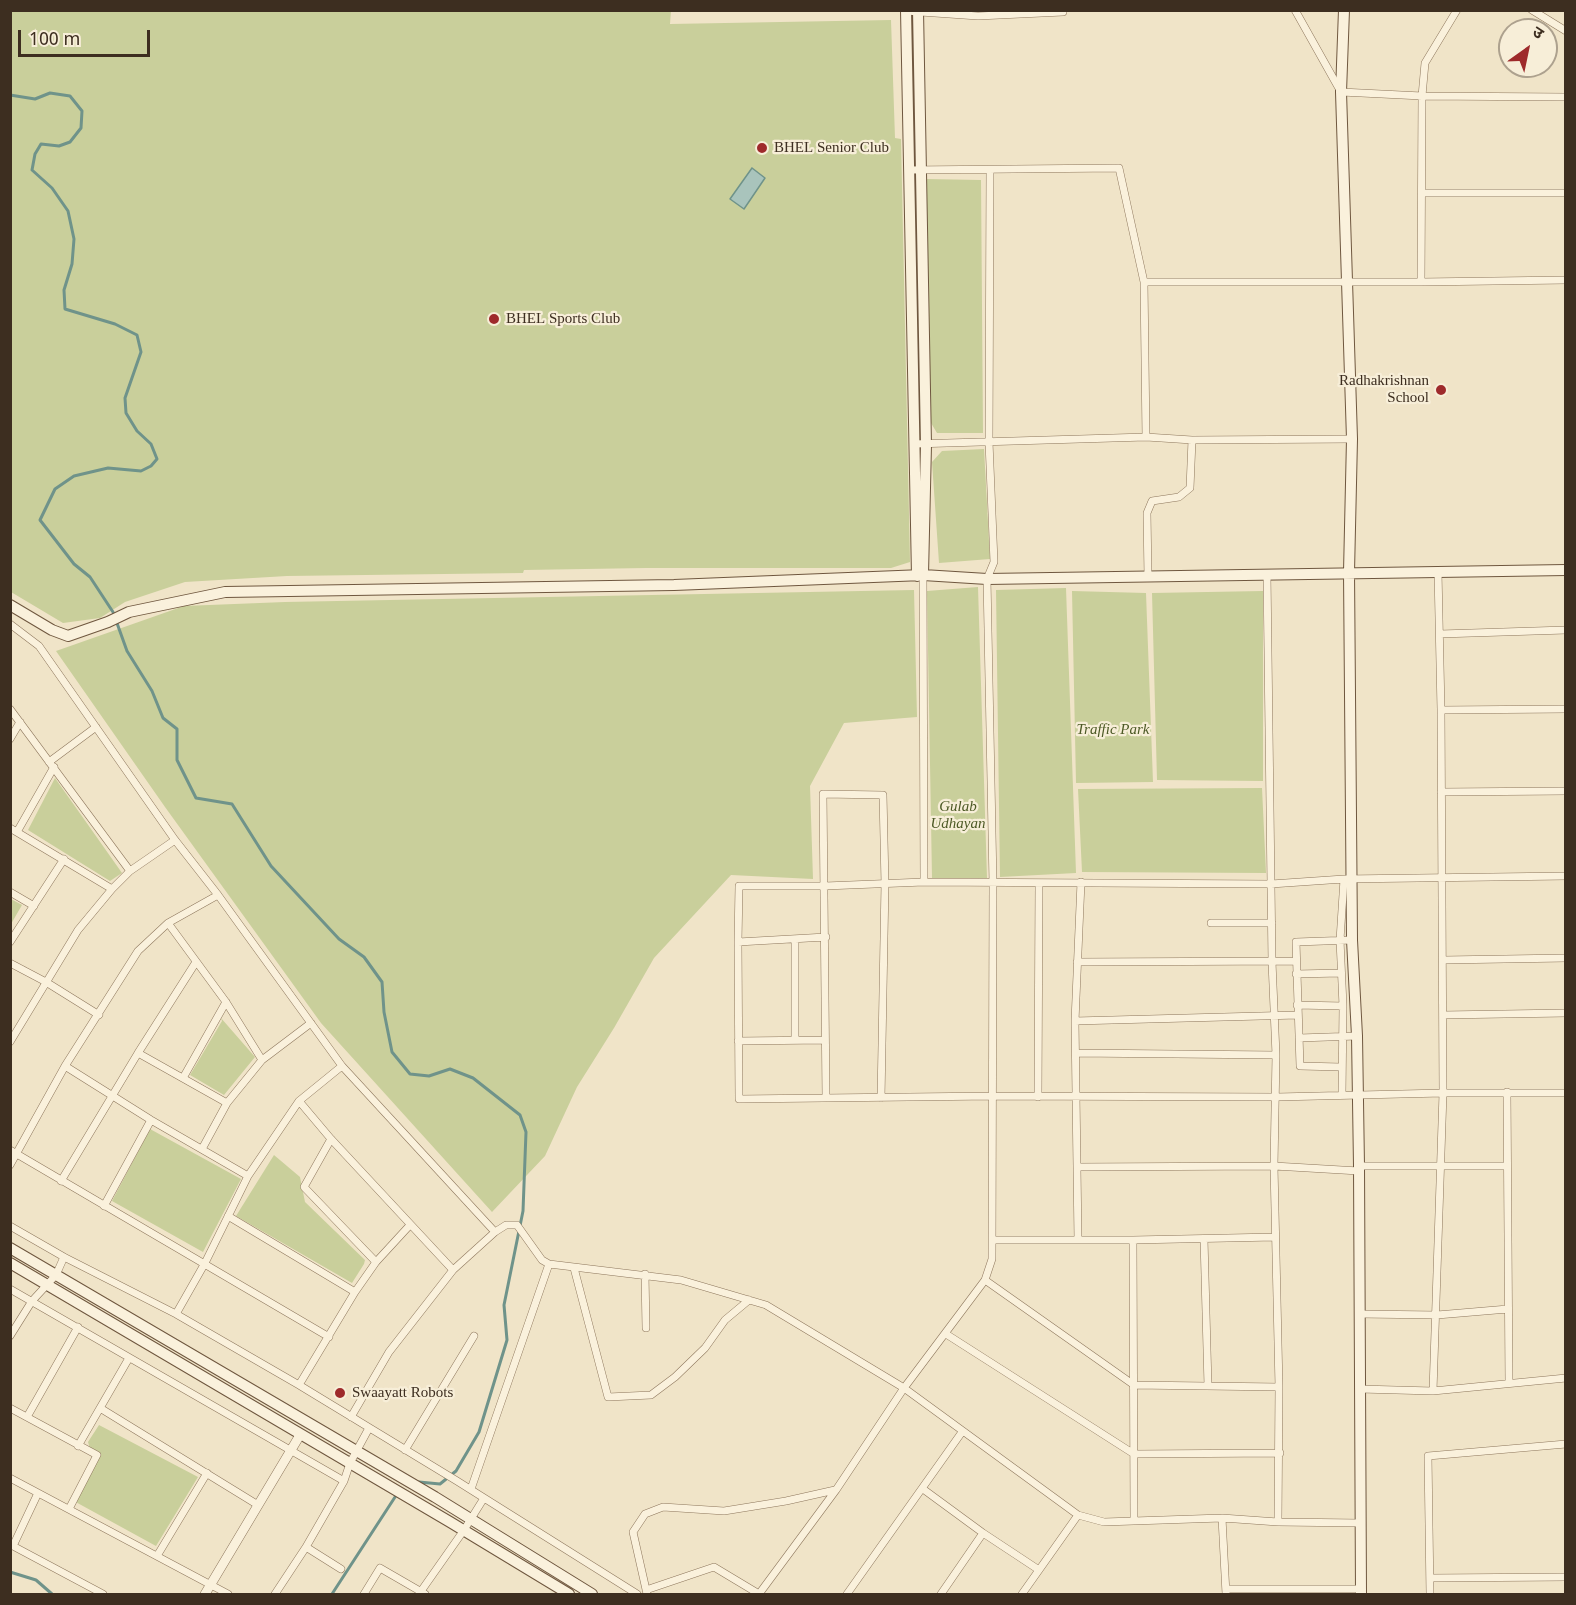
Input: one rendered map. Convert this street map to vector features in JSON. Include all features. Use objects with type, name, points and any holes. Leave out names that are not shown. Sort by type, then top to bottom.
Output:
[{"type":"main road","points":[[1344,10],[1341,92],[1352,439],[1348,879],[1358,1095],[1360,1592]]},
{"type":"main road","points":[[906,11],[914,444],[920,575]]},
{"type":"main road","points":[[918,11],[926,445],[920,575]]},
{"type":"main road","points":[[10,605],[52,630],[68,636],[129,612],[225,592],[650,585],[920,575],[987,579],[1566,570]]},
{"type":"main road","points":[[10,1248],[435,1497],[592,1594]]},
{"type":"main road","points":[[10,1263],[569,1594]]},
{"type":"street","points":[[906,11],[978,13],[1063,12],[1063,10]]},
{"type":"street","points":[[1295,10],[1341,92],[1422,96],[1566,97]]},
{"type":"street","points":[[1421,282],[1422,96],[1425,63],[1456,10]]},
{"type":"street","points":[[1532,10],[1566,31]]},
{"type":"street","points":[[909,170],[1119,168],[1144,282],[1146,437]]},
{"type":"street","points":[[836,1490],[724,1511],[663,1507],[645,1514],[633,1532],[646,1592],[714,1568],[759,1594],[836,1490],[904,1388],[985,1280],[992,1259],[994,1240],[993,883],[987,579],[994,562],[989,442],[990,170]]},
{"type":"street","points":[[1422,193],[1566,193]]},
{"type":"street","points":[[1144,282],[1566,280]]},
{"type":"street","points":[[914,444],[1146,437],[1192,440],[1352,439]]},
{"type":"street","points":[[1148,577],[1147,513],[1152,501],[1179,497],[1190,488],[1192,440]]},
{"type":"street","points":[[1433,1391],[1442,1167],[1444,960],[1438,572]]},
{"type":"street","points":[[920,575],[924,882]]},
{"type":"street","points":[[1267,575],[1272,962],[1276,1055],[1274,1166],[1280,1453],[1278,1522]]},
{"type":"street","points":[[10,624],[39,646],[175,840],[218,895],[342,1066],[495,1232]]},
{"type":"street","points":[[1440,634],[1566,630]]},
{"type":"street","points":[[10,709],[130,871]]},
{"type":"street","points":[[1441,710],[1566,709]]},
{"type":"street","points":[[10,739],[20,722]]},
{"type":"street","points":[[96,727],[52,764],[14,830],[112,890]]},
{"type":"street","points":[[1441,792],[1566,791]]},
{"type":"street","points":[[826,1097],[823,794],[883,795],[885,884],[881,1098]]},
{"type":"street","points":[[10,1042],[78,930],[130,871],[175,840]]},
{"type":"street","points":[[10,942],[64,859]]},
{"type":"street","points":[[1566,876],[1348,879],[1271,884],[924,882],[825,886],[739,886],[738,942],[739,1099],[993,1096],[1276,1097],[1507,1092],[1566,1093]]},
{"type":"street","points":[[1342,1095],[1343,1006],[1340,940],[1348,879]]},
{"type":"street","points":[[1078,1240],[1075,1021],[1082,882]]},
{"type":"street","points":[[1038,1097],[1039,884]]},
{"type":"street","points":[[10,892],[34,906]]},
{"type":"street","points":[[10,1165],[14,1152],[65,1066],[138,951],[168,923],[218,895]]},
{"type":"street","points":[[168,923],[226,1002],[262,1060]]},
{"type":"street","points":[[1211,923],[1272,923]]},
{"type":"street","points":[[738,942],[826,938]]},
{"type":"street","points":[[795,939],[795,1040]]},
{"type":"street","points":[[1341,1067],[1300,1066],[1296,942],[1352,940]]},
{"type":"street","points":[[1444,960],[1566,958]]},
{"type":"street","points":[[1077,962],[1296,961]]},
{"type":"street","points":[[61,1181],[196,962]]},
{"type":"street","points":[[10,963],[99,1015]]},
{"type":"street","points":[[1296,974],[1341,973]]},
{"type":"street","points":[[183,1078],[226,1002]]},
{"type":"street","points":[[1297,1005],[1343,1006]]},
{"type":"street","points":[[1443,1015],[1566,1013]]},
{"type":"street","points":[[1075,1021],[1298,1015]]},
{"type":"street","points":[[202,1149],[227,1103],[262,1060],[311,1023]]},
{"type":"street","points":[[1299,1038],[1357,1036]]},
{"type":"street","points":[[738,1041],[825,1040]]},
{"type":"street","points":[[138,1053],[227,1103]]},
{"type":"street","points":[[1076,1053],[1276,1055]]},
{"type":"street","points":[[65,1066],[151,1120],[248,1176]]},
{"type":"street","points":[[176,1314],[205,1263],[248,1176],[299,1101],[342,1066]]},
{"type":"street","points":[[1507,1092],[1509,1383]]},
{"type":"street","points":[[299,1101],[331,1139],[453,1270]]},
{"type":"street","points":[[104,1206],[151,1120]]},
{"type":"street","points":[[331,1139],[304,1187],[376,1262]]},
{"type":"street","points":[[14,1152],[329,1337]]},
{"type":"street","points":[[1077,1167],[1274,1166],[1359,1169],[1507,1166]]},
{"type":"street","points":[[228,1216],[355,1292]]},
{"type":"street","points":[[299,1385],[355,1292],[376,1262],[410,1225]]},
{"type":"street","points":[[351,1417],[389,1352],[453,1270],[495,1232],[506,1225],[517,1225],[546,1262],[574,1268],[645,1274],[681,1280],[766,1305],[904,1388],[1078,1515],[1104,1522],[1222,1518],[1278,1522],[1360,1523]]},
{"type":"street","points":[[10,1226],[63,1257],[176,1314],[299,1385],[471,1489],[637,1594]]},
{"type":"street","points":[[994,1240],[1275,1237]]},
{"type":"street","points":[[1204,1239],[1208,1386]]},
{"type":"street","points":[[1133,1240],[1134,1520]]},
{"type":"street","points":[[10,1336],[32,1301],[56,1275],[63,1257]]},
{"type":"street","points":[[471,1489],[546,1262]]},
{"type":"street","points":[[574,1268],[608,1397],[651,1395],[675,1377],[705,1348],[725,1320],[749,1299]]},
{"type":"street","points":[[645,1274],[646,1328]]},
{"type":"street","points":[[985,1280],[1134,1385],[1279,1387]]},
{"type":"street","points":[[10,1289],[344,1481]]},
{"type":"street","points":[[1360,1314],[1437,1315],[1508,1309]]},
{"type":"street","points":[[27,1417],[78,1327]]},
{"type":"street","points":[[946,1334],[1134,1454],[1280,1453]]},
{"type":"street","points":[[405,1450],[474,1336]]},
{"type":"street","points":[[78,1446],[129,1358]]},
{"type":"street","points":[[1360,1389],[1433,1391],[1566,1378]]},
{"type":"street","points":[[10,1408],[97,1455],[69,1509]]},
{"type":"street","points":[[100,1408],[258,1505]]},
{"type":"street","points":[[274,1594],[306,1547],[344,1481],[350,1463],[369,1428]]},
{"type":"street","points":[[847,1594],[962,1432]]},
{"type":"street","points":[[205,1594],[300,1435]]},
{"type":"street","points":[[1430,1594],[1428,1455],[1566,1444]]},
{"type":"street","points":[[157,1556],[207,1473]]},
{"type":"street","points":[[10,1478],[228,1594]]},
{"type":"street","points":[[923,1489],[1039,1570]]},
{"type":"street","points":[[38,1493],[12,1545],[103,1594]]},
{"type":"street","points":[[364,1594],[380,1568],[421,1594],[484,1498]]},
{"type":"street","points":[[1022,1594],[1078,1515]]},
{"type":"street","points":[[1222,1518],[1226,1592],[1360,1592]]},
{"type":"street","points":[[941,1594],[983,1533]]},
{"type":"street","points":[[306,1547],[341,1569]]},
{"type":"street","points":[[1430,1578],[1566,1576]]},
{"type":"green space","name":"BHEL Sports Club","points":[[671,10],[670,24],[891,20],[895,138],[901,139],[910,562],[891,568],[524,570],[523,573],[287,576],[185,582],[125,602],[100,618],[63,623],[11,592],[10,11]]},
{"type":"green space","points":[[926,179],[981,180],[983,433],[937,433],[931,423]]},
{"type":"green space","points":[[984,449],[990,559],[939,563],[932,462],[942,451]]},
{"type":"green space","name":"Gulab Udhayan","points":[[978,587],[987,878],[932,878],[927,591]]},
{"type":"green space","points":[[1066,588],[1076,873],[1000,877],[996,590]]},
{"type":"green space","points":[[914,590],[917,717],[844,723],[810,786],[813,879],[731,875],[654,958],[577,1087],[545,1156],[492,1212],[321,1023],[56,651],[184,606]]},
{"type":"green space","name":"Traffic Park","points":[[1072,591],[1146,593],[1153,782],[1076,783]]},
{"type":"green space","points":[[1263,591],[1263,781],[1157,780],[1152,593]]},
{"type":"green space","points":[[55,778],[122,873],[110,881],[28,830]]},
{"type":"green space","points":[[1262,788],[1266,873],[1082,872],[1078,789]]},
{"type":"green space","points":[[11,899],[22,905],[11,924]]},
{"type":"green space","points":[[221,1018],[255,1057],[224,1095],[190,1075],[222,1021]]},
{"type":"green space","points":[[150,1129],[241,1179],[203,1252],[112,1201]]},
{"type":"green space","points":[[274,1155],[300,1177],[305,1202],[365,1260],[352,1283],[236,1216]]},
{"type":"green space","points":[[99,1425],[198,1477],[156,1546],[72,1500],[93,1459],[88,1442]]},
{"type":"water","points":[[752,168],[765,178],[744,209],[730,199]]},
{"type":"waterway","points":[[10,95],[35,99],[50,93],[70,96],[82,111],[81,128],[70,142],[59,146],[41,144],[35,154],[32,170],[52,188],[68,211],[74,239],[72,264],[64,290],[65,309],[115,324],[137,335],[141,352],[125,398],[126,413],[137,431],[151,444],[157,459],[151,466],[141,471],[108,468],[74,476],[55,489],[40,520],[74,564],[90,577],[113,612],[127,651],[152,691],[163,718],[177,729],[177,760],[196,798],[232,804],[271,866],[339,939],[364,957],[382,982],[384,1012],[392,1052],[410,1074],[429,1076],[450,1069],[473,1078],[520,1115],[526,1132],[523,1211],[504,1305],[507,1340],[479,1432],[456,1471],[440,1484],[419,1482],[416,1484]]},
{"type":"waterway","points":[[332,1594],[397,1494]]},
{"type":"waterway","points":[[10,1572],[36,1580],[52,1594]]},
{"type":"place","name":"BHEL Senior Club","points":[[762,148]]},
{"type":"place","name":"BHEL Sports Club","points":[[494,319]]},
{"type":"place","name":"Radhakrishnan School","points":[[1441,390]]},
{"type":"place","name":"Swaayatt Robots","points":[[340,1393]]}]
